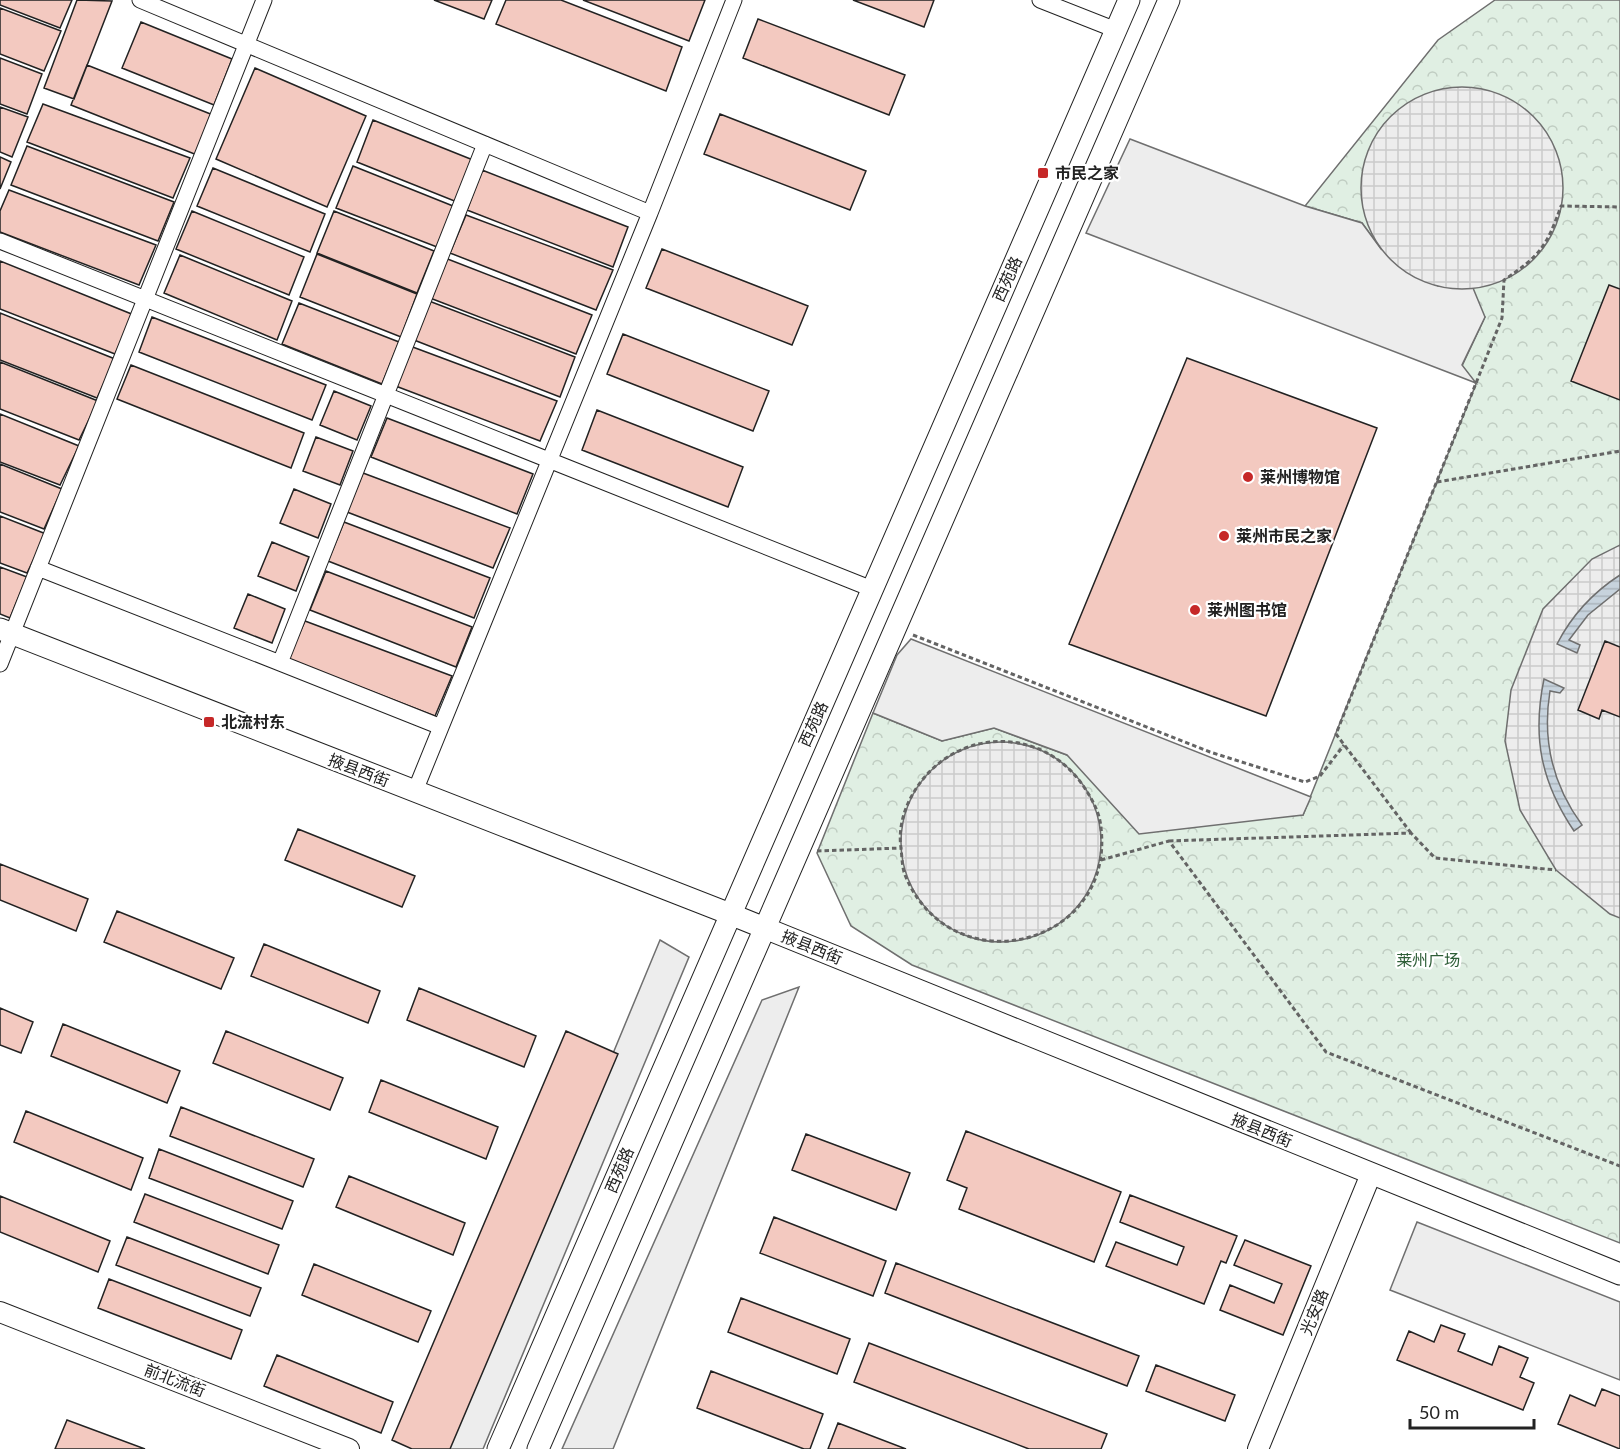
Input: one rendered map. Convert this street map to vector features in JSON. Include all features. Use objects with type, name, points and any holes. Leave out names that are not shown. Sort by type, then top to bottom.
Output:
[{"type":"main road","name":"西苑路","points":[[498,1449],[1129,0]]},
{"type":"main road","points":[[538,1449],[1169,0]]},
{"type":"main road","name":"掖县西街","points":[[6,631],[730,914],[1620,1274]]},
{"type":"street","points":[[140,0],[650,213]]},
{"type":"street","points":[[0,664],[6,631],[38,567],[264,0]]},
{"type":"street","points":[[415,792],[734,0]]},
{"type":"street","points":[[1040,0],[1116,30]]},
{"type":"street","points":[[280,663],[485,144]]},
{"type":"street","points":[[0,241],[872,589]]},
{"type":"street","points":[[38,567],[441,727]]},
{"type":"street","name":"光安路","points":[[1258,1449],[1371,1174]]},
{"type":"street","name":"前北流街","points":[[0,1312],[350,1449]]},
{"type":"path","points":[[1556,870],[1435,858],[1411,833],[1336,734],[1502,318],[1504,280],[1531,262],[1551,236],[1562,206],[1620,207]]},
{"type":"path","points":[[1437,482],[1620,451]]},
{"type":"path","points":[[895,628],[1210,752],[1305,782],[1320,776],[1344,745]]},
{"type":"path","points":[[982,742],[1016,742],[1047,752],[1073,771],[1093,801],[1101,828],[1101,860],[1090,890],[1070,916],[1043,934],[1012,942],[978,940],[946,927],[921,904],[905,873],[901,848],[899,839],[906,806],[923,776],[950,754],[982,742]]},
{"type":"path","points":[[1101,860],[1168,841],[1411,833]]},
{"type":"path","points":[[1168,841],[1326,1052],[1620,1166]]},
{"type":"path","points":[[798,851],[901,848]]},
{"type":"green space","name":"莱州广场","points":[[1495,0],[1620,0],[1620,1243],[912,965],[851,926],[817,853],[873,713],[942,741],[994,728],[1075,758],[1303,815],[1476,384],[1462,366],[1485,317],[1381,249],[1362,223],[1305,206],[1438,40]]},
{"type":"shaded area","points":[[1462,87],[1482,89],[1509,99],[1526,110],[1540,124],[1555,150],[1561,168],[1563,188],[1561,208],[1551,235],[1540,252],[1526,266],[1500,281],[1482,287],[1462,289],[1442,287],[1415,277],[1398,266],[1384,252],[1369,226],[1363,208],[1361,188],[1363,168],[1373,141],[1384,124],[1398,110],[1424,95],[1442,89]]},
{"type":"shaded area","points":[[1130,139],[1305,206],[1362,223],[1381,249],[1438,286],[1473,288],[1485,317],[1462,365],[1476,383],[1086,233]]},
{"type":"shaded area","points":[[1620,545],[1620,918],[1610,914],[1556,870],[1520,810],[1505,741],[1511,690],[1543,609],[1592,559]]},
{"type":"shaded area","points":[[1620,575],[1620,589],[1588,615],[1569,640],[1580,645],[1577,653],[1557,644],[1584,605],[1600,589]]},
{"type":"shaded area","points":[[911,639],[1311,797],[1303,815],[1139,834],[1067,755],[994,728],[942,741],[873,713],[897,655]]},
{"type":"shaded area","points":[[1544,679],[1564,688],[1560,693],[1550,691],[1547,727],[1557,778],[1563,794],[1582,825],[1574,831],[1554,795],[1542,758],[1539,720]]},
{"type":"shaded area","points":[[1011,742],[1021,743],[1048,753],[1065,764],[1079,778],[1094,804],[1100,822],[1100,862],[1090,889],[1079,906],[1065,920],[1048,931],[1021,941],[991,942],[981,941],[954,931],[937,920],[923,906],[912,889],[902,862],[901,832],[902,822],[912,795],[923,778],[937,764],[954,753],[981,743]]},
{"type":"shaded area","points":[[660,940],[689,957],[483,1449],[449,1449]]},
{"type":"shaded area","points":[[799,987],[613,1449],[562,1449],[762,1000]]},
{"type":"shaded area","points":[[1417,1222],[1620,1302],[1620,1380],[1390,1290]]},
{"type":"building","points":[[0,0],[72,0],[60,28],[0,5]]},
{"type":"building","points":[[77,0],[112,1],[74,99],[44,88]]},
{"type":"building","points":[[434,0],[492,0],[484,19]]},
{"type":"building","points":[[506,0],[561,0],[682,47],[666,91],[496,24]]},
{"type":"building","points":[[583,0],[705,0],[689,41]]},
{"type":"building","points":[[853,0],[934,0],[924,27]]},
{"type":"building","points":[[0,8],[61,31],[44,71],[0,54]]},
{"type":"building","points":[[758,19],[905,75],[889,115],[743,58]]},
{"type":"building","points":[[141,22],[232,59],[214,105],[122,68]]},
{"type":"building","points":[[0,58],[42,74],[27,114],[0,104]]},
{"type":"building","points":[[87,65],[213,115],[197,155],[71,105]]},
{"type":"building","points":[[255,68],[366,116],[327,207],[216,159]]},
{"type":"building","points":[[43,104],[190,158],[173,198],[27,142]]},
{"type":"building","points":[[0,107],[28,117],[12,157],[0,152]]},
{"type":"building","points":[[720,114],[866,171],[850,210],[704,154]]},
{"type":"building","points":[[373,120],[473,160],[457,202],[357,162]]},
{"type":"building","points":[[27,146],[174,202],[158,241],[11,185]]},
{"type":"building","points":[[0,157],[11,162],[0,189]]},
{"type":"building","points":[[353,166],[453,206],[437,247],[336,208]]},
{"type":"building","points":[[213,168],[325,214],[310,252],[197,206]]},
{"type":"building","points":[[482,170],[628,227],[613,267],[467,210]]},
{"type":"building","points":[[9,190],[156,245],[139,285],[0,232],[0,211]]},
{"type":"building","points":[[192,211],[304,257],[289,295],[176,249]]},
{"type":"building","points":[[334,211],[434,251],[417,293],[317,253]]},
{"type":"building","points":[[466,215],[613,270],[596,310],[450,253]]},
{"type":"building","points":[[662,249],[808,306],[792,345],[646,288]]},
{"type":"building","points":[[317,254],[417,294],[401,337],[300,297]]},
{"type":"building","points":[[180,255],[292,301],[277,340],[164,293]]},
{"type":"building","points":[[445,258],[592,315],[576,354],[430,298]]},
{"type":"building","points":[[0,261],[134,315],[115,354],[0,309]]},
{"type":"building","points":[[1609,285],[1620,289],[1620,400],[1571,381]]},
{"type":"building","points":[[429,301],[575,357],[560,397],[414,340]]},
{"type":"building","points":[[299,303],[399,342],[382,384],[282,344]]},
{"type":"building","points":[[0,313],[115,359],[97,398],[0,360]]},
{"type":"building","points":[[152,317],[326,385],[312,420],[139,352]]},
{"type":"building","points":[[623,334],[769,391],[753,431],[607,374]]},
{"type":"building","points":[[410,346],[557,401],[540,441],[393,385]]},
{"type":"building","name":"莱州市民之家","points":[[1187,358],[1377,428],[1266,716],[1069,644]]},
{"type":"building","points":[[0,362],[98,401],[79,440],[0,409]]},
{"type":"building","points":[[131,365],[304,433],[291,468],[117,399]]},
{"type":"building","points":[[334,391],[371,406],[357,440],[320,425]]},
{"type":"building","points":[[597,410],[743,467],[728,507],[582,450]]},
{"type":"building","points":[[0,414],[79,446],[60,485],[0,462]]},
{"type":"building","points":[[387,418],[533,474],[517,514],[371,457]]},
{"type":"building","points":[[316,437],[353,451],[340,485],[303,471]]},
{"type":"building","points":[[0,464],[62,489],[44,529],[0,512]]},
{"type":"building","points":[[363,473],[510,528],[493,568],[347,512]]},
{"type":"building","points":[[294,489],[331,504],[318,538],[280,523]]},
{"type":"building","points":[[0,516],[46,534],[27,573],[0,563]]},
{"type":"building","points":[[344,522],[490,578],[474,618],[328,561]]},
{"type":"building","points":[[272,542],[309,557],[296,591],[258,576]]},
{"type":"building","points":[[0,567],[27,577],[10,618],[0,614]]},
{"type":"building","points":[[326,571],[472,627],[456,667],[310,610]]},
{"type":"building","points":[[248,594],[285,609],[272,643],[234,628]]},
{"type":"building","points":[[305,621],[452,676],[435,716],[288,659]]},
{"type":"building","points":[[1605,641],[1620,647],[1620,717],[1602,710],[1599,719],[1578,710]]},
{"type":"building","points":[[298,829],[415,876],[402,907],[285,860]]},
{"type":"building","points":[[0,864],[88,899],[76,931],[0,900]]},
{"type":"building","points":[[117,911],[234,958],[221,989],[104,942]]},
{"type":"building","points":[[264,944],[380,991],[368,1023],[251,976]]},
{"type":"building","points":[[419,988],[536,1036],[524,1067],[407,1020]]},
{"type":"building","points":[[0,1008],[33,1022],[21,1053],[0,1045]]},
{"type":"building","points":[[63,1024],[180,1071],[167,1103],[51,1056]]},
{"type":"building","points":[[226,1031],[343,1078],[330,1110],[213,1063]]},
{"type":"building","points":[[566,1031],[618,1054],[450,1449],[412,1449],[392,1440]]},
{"type":"building","points":[[381,1080],[498,1127],[486,1159],[369,1112]]},
{"type":"building","points":[[181,1107],[314,1159],[303,1187],[170,1136]]},
{"type":"building","points":[[26,1111],[143,1158],[131,1190],[14,1142]]},
{"type":"building","points":[[966,1131],[1121,1192],[1094,1262],[959,1209],[967,1188],[947,1180]]},
{"type":"building","points":[[806,1134],[910,1173],[896,1210],[792,1170]]},
{"type":"building","points":[[159,1149],[293,1201],[282,1229],[149,1178]]},
{"type":"building","points":[[349,1176],[465,1223],[453,1255],[336,1207]]},
{"type":"building","points":[[145,1194],[279,1245],[268,1274],[134,1222]]},
{"type":"building","points":[[1130,1195],[1237,1236],[1226,1263],[1221,1261],[1204,1304],[1106,1266],[1116,1242],[1177,1265],[1184,1247],[1120,1222]]},
{"type":"building","points":[[0,1196],[110,1241],[98,1272],[0,1232]]},
{"type":"building","points":[[774,1217],[886,1261],[873,1296],[760,1253]]},
{"type":"building","points":[[127,1237],[261,1288],[250,1316],[116,1265]]},
{"type":"building","points":[[1245,1240],[1311,1266],[1283,1335],[1220,1310],[1230,1285],[1274,1303],[1282,1284],[1234,1265]]},
{"type":"building","points":[[896,1263],[1139,1356],[1127,1386],[885,1293]]},
{"type":"building","points":[[314,1264],[431,1311],[418,1342],[302,1295]]},
{"type":"building","points":[[109,1279],[242,1330],[231,1359],[98,1308]]},
{"type":"building","points":[[741,1298],[850,1339],[837,1374],[728,1332]]},
{"type":"building","points":[[1441,1325],[1465,1334],[1458,1351],[1492,1365],[1499,1346],[1528,1358],[1520,1377],[1534,1383],[1523,1410],[1397,1360],[1409,1331],[1434,1342]]},
{"type":"building","points":[[869,1343],[1107,1434],[1101,1449],[1029,1449],[854,1382]]},
{"type":"building","points":[[277,1355],[393,1402],[381,1433],[264,1386]]},
{"type":"building","points":[[1156,1365],[1235,1395],[1225,1421],[1146,1391]]},
{"type":"building","points":[[711,1371],[823,1414],[810,1449],[804,1449],[697,1408]]},
{"type":"building","points":[[1602,1389],[1620,1396],[1620,1449],[1558,1424],[1570,1395],[1595,1406]]},
{"type":"building","points":[[67,1420],[145,1449],[55,1449]]},
{"type":"building","points":[[838,1423],[906,1449],[828,1449]]},
{"type":"place","name":"市民之家","points":[[1043,173]]},
{"type":"place","name":"莱州博物馆","points":[[1248,477]]},
{"type":"place","name":"莱州市民之家","points":[[1224,536]]},
{"type":"place","name":"莱州图书馆","points":[[1195,610]]},
{"type":"place","name":"北流村东","points":[[209,722]]}]
